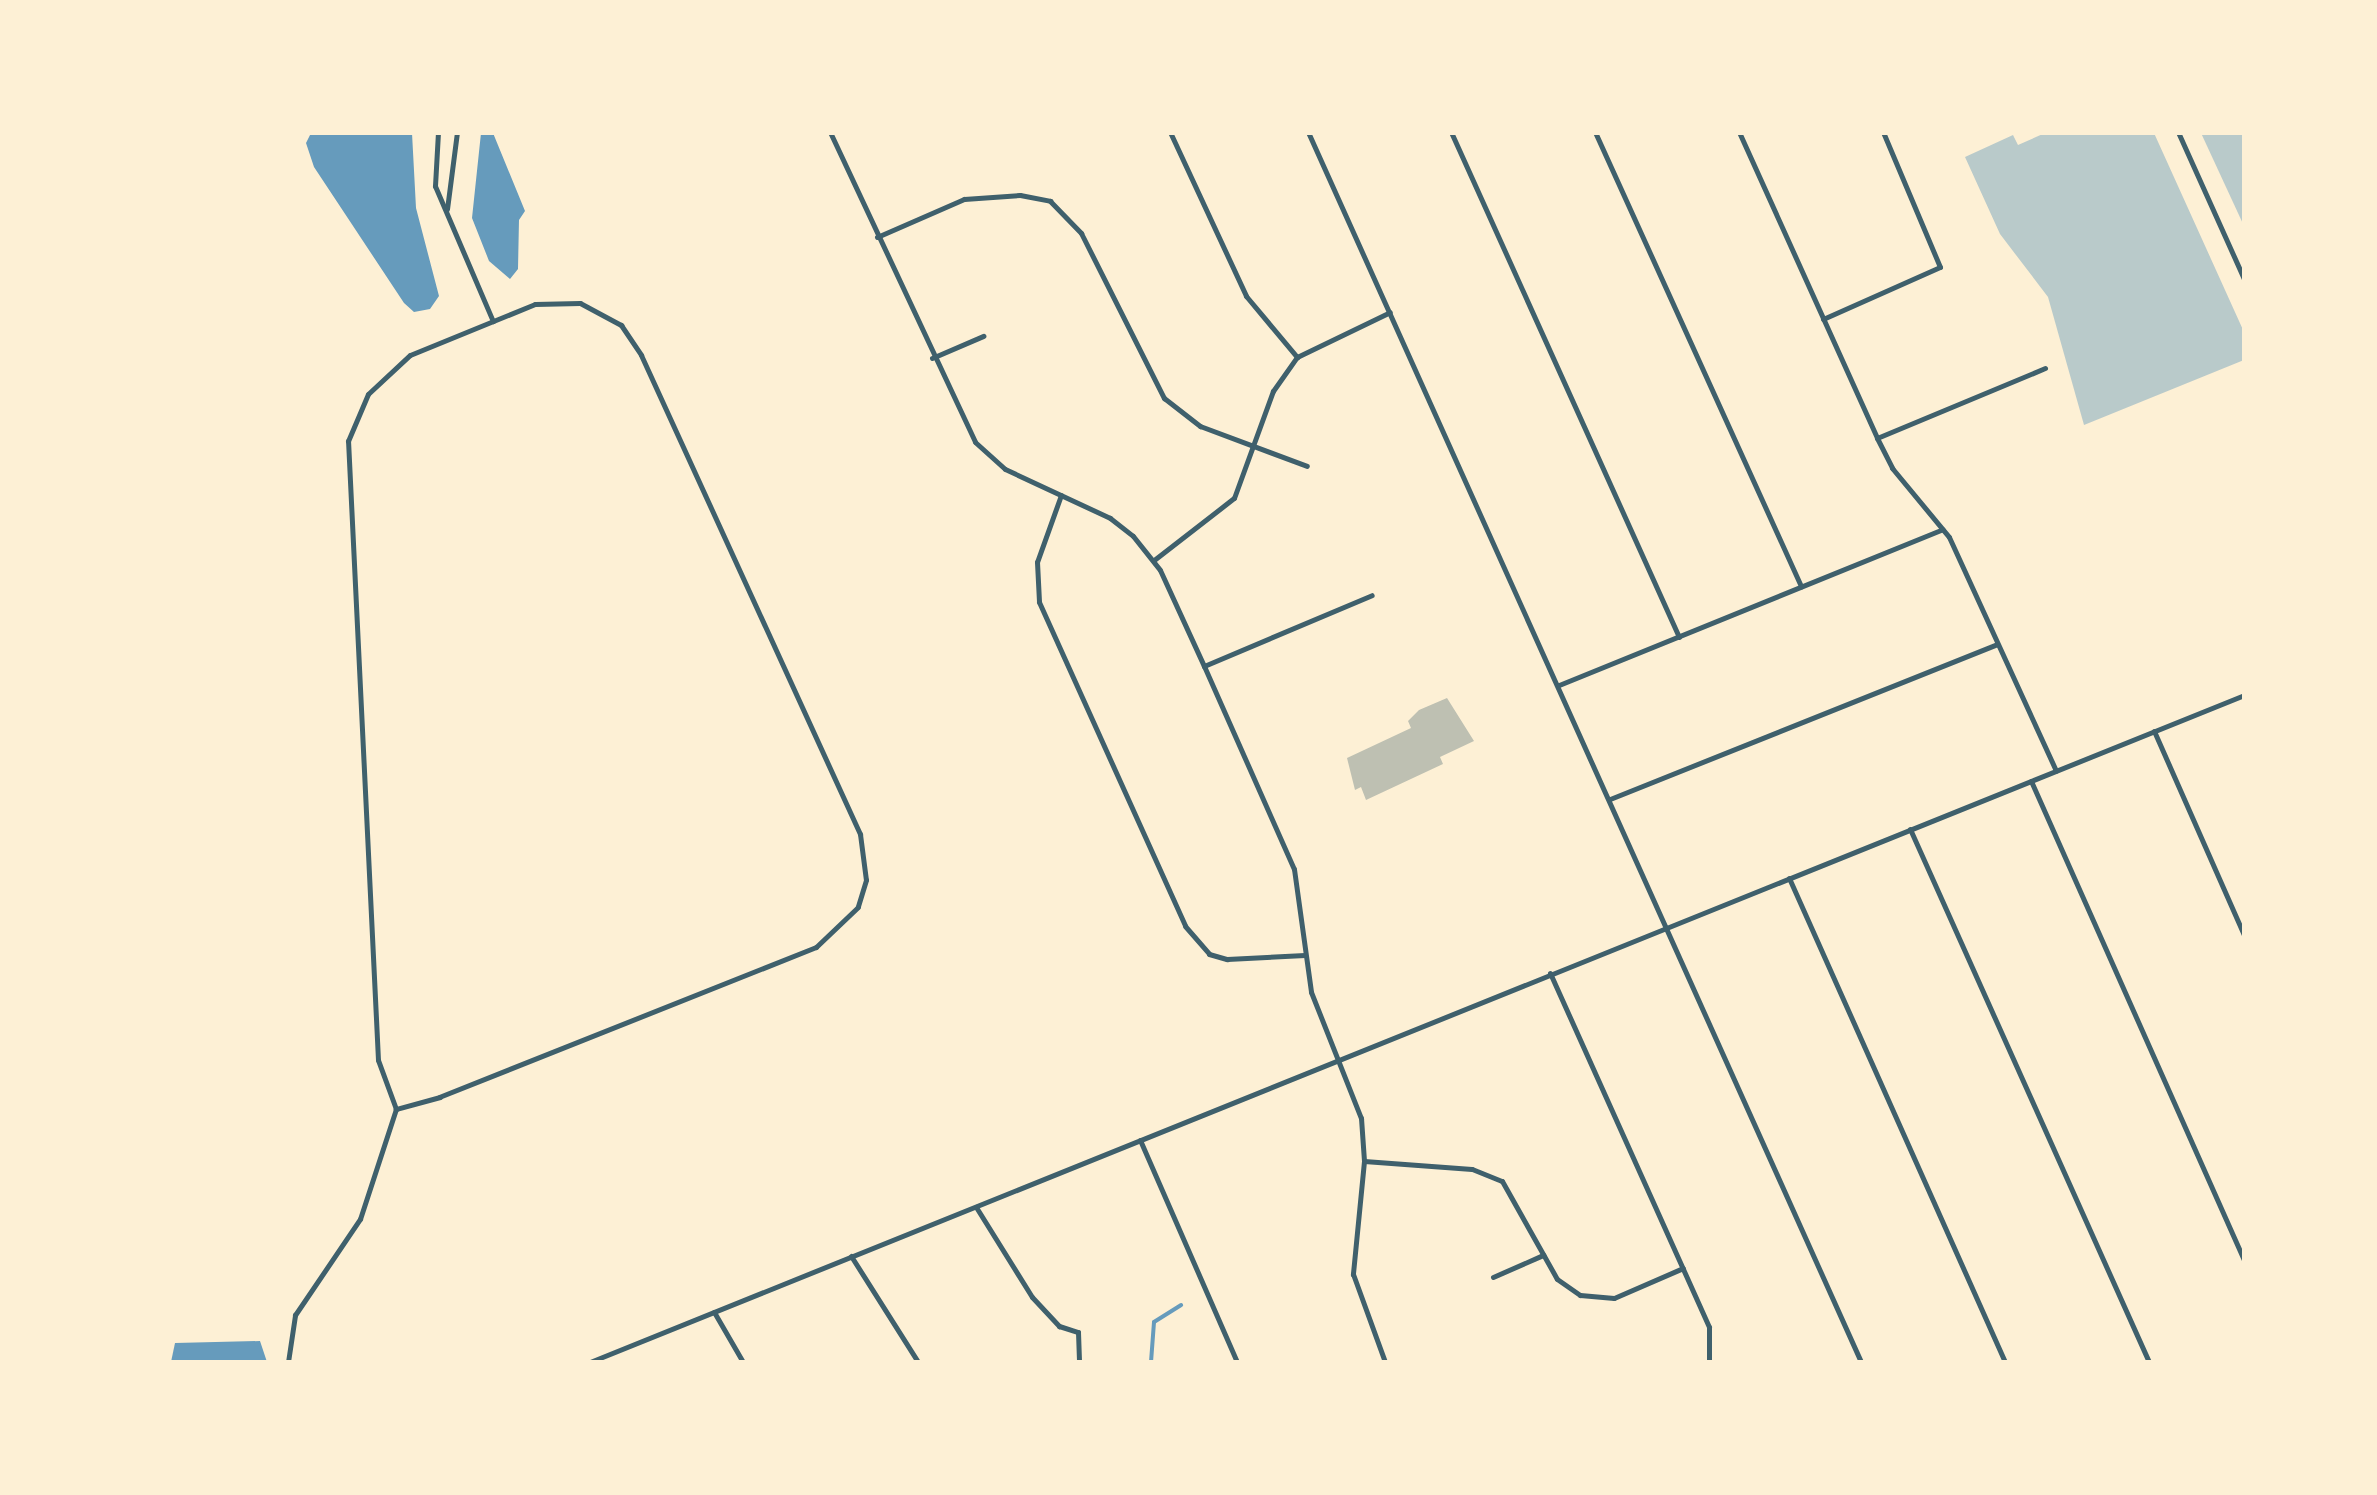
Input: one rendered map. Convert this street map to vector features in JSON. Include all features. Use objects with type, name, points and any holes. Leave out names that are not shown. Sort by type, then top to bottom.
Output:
[{"type":"street","points":[[438,132],[435,186],[493,321]]},
{"type":"street","points":[[446,212],[458,132]]},
{"type":"street","points":[[830,132],[932,358],[975,442],[1006,469],[1110,518],[1154,560],[1204,666],[1294,869],[1311,992],[1361,1118],[1364,1161],[1353,1274],[1385,1362]]},
{"type":"street","points":[[1170,132],[1246,296],[1297,357]]},
{"type":"street","points":[[1308,132],[1861,1362]]},
{"type":"street","points":[[1451,132],[1679,637]]},
{"type":"street","points":[[1594,132],[1801,587]]},
{"type":"street","points":[[1739,132],[1877,438],[1899,478],[1943,529],[2056,770]]},
{"type":"street","points":[[1823,319],[1940,266],[1882,132]]},
{"type":"street","points":[[2178,132],[2244,279]]},
{"type":"street","points":[[877,237],[964,199],[1007,195],[1050,201],[1081,233],[1164,398],[1200,426],[1307,466]]},
{"type":"street","points":[[288,1362],[295,1315],[360,1219],[396,1109],[378,1060],[348,441],[356,413],[392,368],[535,304],[573,301],[612,318],[634,341],[860,834],[866,880],[858,907],[816,947],[440,1097],[396,1109]]},
{"type":"street","points":[[1154,560],[1234,498],[1273,391],[1297,357],[1390,312]]},
{"type":"street","points":[[932,358],[983,336]]},
{"type":"street","points":[[1877,438],[2045,368]]},
{"type":"street","points":[[1061,494],[1037,562],[1039,602],[1185,926],[1210,954],[1228,959],[1305,955]]},
{"type":"street","points":[[1558,686],[1943,529]]},
{"type":"street","points":[[1204,666],[1372,595]]},
{"type":"street","points":[[1610,799],[1998,644]]},
{"type":"street","points":[[590,1362],[1550,972],[2244,696]]},
{"type":"street","points":[[2154,731],[2244,935]]},
{"type":"street","points":[[2031,781],[2244,1260]]},
{"type":"street","points":[[1910,829],[2148,1362]]},
{"type":"street","points":[[1788,878],[2005,1362]]},
{"type":"street","points":[[1550,972],[1709,1327],[1710,1362]]},
{"type":"street","points":[[1140,1140],[1238,1362]]},
{"type":"street","points":[[1364,1161],[1494,1177],[1516,1196],[1543,1255],[1563,1285],[1602,1299],[1683,1268]]},
{"type":"street","points":[[976,1206],[1032,1297],[1060,1326],[1078,1332],[1079,1362]]},
{"type":"street","points":[[1493,1277],[1543,1255]]},
{"type":"street","points":[[851,1256],[918,1362]]},
{"type":"street","points":[[714,1312],[744,1362]]},
{"type":"shaded area","points":[[2045,133],[2154,133],[2244,332],[2244,360],[2084,425],[2048,297],[2000,234],[1965,157],[2013,135],[2018,145]]},
{"type":"shaded area","points":[[2201,133],[2244,133],[2244,226]]},
{"type":"water","points":[[311,133],[412,133],[416,208],[439,296],[430,309],[414,312],[404,303],[314,167],[306,143]]},
{"type":"water","points":[[481,133],[493,133],[525,211],[519,220],[518,269],[510,279],[489,261],[472,218]]},
{"type":"water","points":[[260,1341],[267,1362],[171,1362],[175,1343]]},
{"type":"building","points":[[1447,698],[1474,741],[1440,757],[1443,764],[1366,800],[1361,787],[1355,790],[1347,758],[1411,728],[1408,721],[1419,710]]},
{"type":"waterway","points":[[1151,1362],[1154,1322],[1181,1305]]}]
